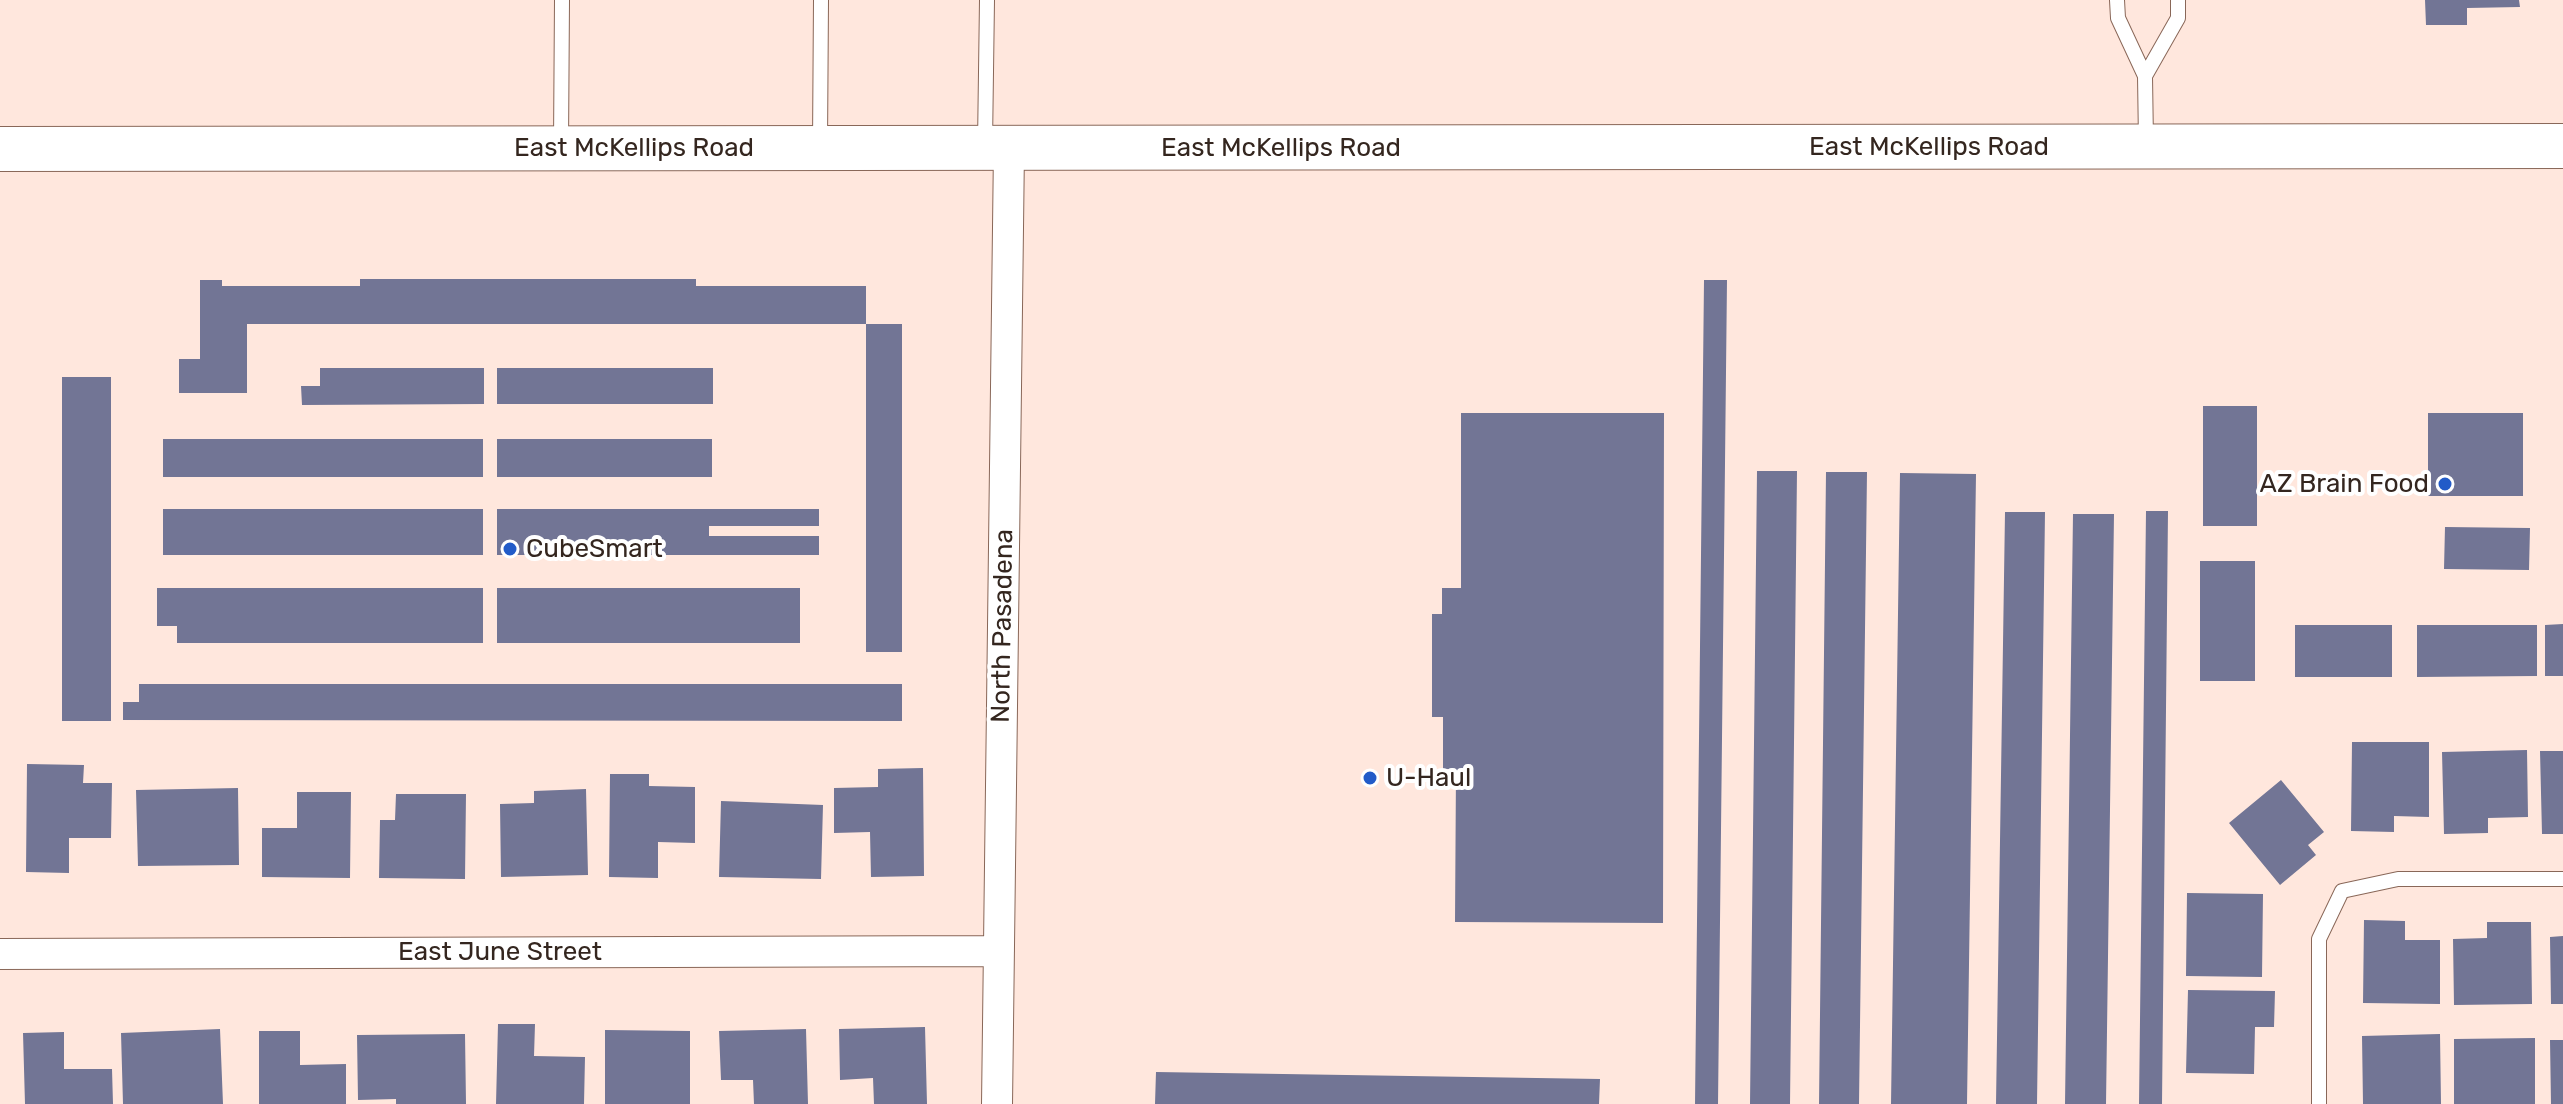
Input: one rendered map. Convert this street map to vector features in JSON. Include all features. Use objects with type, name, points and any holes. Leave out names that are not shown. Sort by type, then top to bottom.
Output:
[{"type":"main road","name":"East McKellips Road","points":[[0,149],[2563,146]]},
{"type":"street","name":"North Pasadena","points":[[997,148],[997,1104]]},
{"type":"street","name":"East June Street","points":[[0,954],[999,951]]},
{"type":"lane","points":[[561,148],[562,0]]},
{"type":"lane","points":[[820,148],[821,0]]},
{"type":"lane","points":[[987,0],[997,148]]},
{"type":"lane","points":[[2117,0],[2118,18],[2145,76],[2146,147]]},
{"type":"lane","points":[[2145,76],[2178,18],[2178,0]]},
{"type":"lane","points":[[2319,1104],[2319,939],[2342,891],[2398,879],[2563,879]]},
{"type":"building","points":[[2425,0],[2519,0],[2520,7],[2467,8],[2467,25],[2426,25]]},
{"type":"building","points":[[360,279],[696,279],[696,286],[866,286],[866,324],[247,324],[247,393],[179,393],[179,359],[200,359],[200,280],[222,280],[222,286],[360,286]]},
{"type":"building","points":[[1704,280],[1727,280],[1718,1104],[1695,1104]]},
{"type":"building","points":[[866,324],[902,324],[902,652],[866,652]]},
{"type":"building","points":[[320,368],[484,368],[484,404],[302,405],[301,386],[320,386]]},
{"type":"building","points":[[497,368],[713,368],[713,404],[497,404]]},
{"type":"building","points":[[62,377],[111,377],[111,721],[62,721]]},
{"type":"building","points":[[2203,406],[2257,406],[2257,526],[2203,526]]},
{"type":"building","points":[[1461,413],[1664,413],[1663,923],[1455,922],[1456,769],[1443,769],[1443,717],[1432,717],[1432,614],[1442,614],[1442,588],[1461,588]]},
{"type":"building","points":[[2428,413],[2523,413],[2523,496],[2428,496]]},
{"type":"building","points":[[163,439],[483,439],[483,477],[163,477]]},
{"type":"building","points":[[497,439],[712,439],[712,477],[497,477]]},
{"type":"building","points":[[1757,471],[1797,471],[1790,1104],[1750,1104]]},
{"type":"building","points":[[1826,472],[1867,472],[1859,1104],[1819,1104]]},
{"type":"building","points":[[1900,473],[1976,474],[1967,1104],[1891,1104]]},
{"type":"building","points":[[163,509],[483,509],[483,555],[163,555]]},
{"type":"building","points":[[497,509],[819,509],[819,526],[709,526],[709,536],[819,536],[819,555],[497,555]]},
{"type":"building","points":[[2146,511],[2168,511],[2162,1104],[2139,1104]]},
{"type":"building","points":[[2005,512],[2045,512],[2037,1104],[1996,1104]]},
{"type":"building","points":[[2073,514],[2114,514],[2106,1104],[2065,1104]]},
{"type":"building","points":[[2445,527],[2530,528],[2529,570],[2444,569]]},
{"type":"building","points":[[2200,561],[2255,561],[2255,681],[2200,681]]},
{"type":"building","points":[[157,588],[483,588],[483,643],[177,643],[177,626],[157,626]]},
{"type":"building","points":[[497,588],[800,588],[800,643],[497,643]]},
{"type":"building","points":[[2563,624],[2563,676],[2545,676],[2545,625]]},
{"type":"building","points":[[2295,625],[2392,625],[2392,677],[2295,677]]},
{"type":"building","points":[[2417,625],[2537,625],[2537,676],[2417,677]]},
{"type":"building","points":[[139,684],[902,684],[902,721],[123,720],[123,702],[139,702]]},
{"type":"building","points":[[2352,742],[2429,742],[2429,817],[2394,816],[2394,832],[2351,831]]},
{"type":"building","points":[[2527,750],[2528,817],[2488,818],[2488,833],[2444,834],[2442,752]]},
{"type":"building","points":[[2540,751],[2563,751],[2563,834],[2542,834]]},
{"type":"building","points":[[27,764],[84,765],[83,783],[112,783],[111,838],[69,838],[69,873],[26,872]]},
{"type":"building","points":[[923,768],[924,876],[871,877],[870,832],[834,833],[834,788],[878,787],[878,769]]},
{"type":"building","points":[[610,774],[649,774],[649,786],[695,787],[695,843],[658,842],[658,878],[609,877]]},
{"type":"building","points":[[2281,780],[2324,832],[2308,845],[2316,855],[2280,885],[2229,823]]},
{"type":"building","points":[[238,788],[239,865],[138,866],[136,790]]},
{"type":"building","points":[[586,789],[588,875],[501,877],[500,804],[534,803],[534,791]]},
{"type":"building","points":[[297,792],[351,792],[350,878],[262,877],[262,828],[297,828]]},
{"type":"building","points":[[396,794],[466,794],[465,879],[379,878],[380,820],[395,820]]},
{"type":"building","points":[[721,801],[823,805],[821,879],[719,877]]},
{"type":"building","points":[[2187,893],[2263,894],[2262,977],[2186,976]]},
{"type":"building","points":[[2364,920],[2405,921],[2405,940],[2440,940],[2440,1004],[2363,1003]]},
{"type":"building","points":[[2487,922],[2531,922],[2532,1004],[2454,1005],[2453,939],[2487,938]]},
{"type":"building","points":[[2563,936],[2563,1004],[2551,1004],[2550,937]]},
{"type":"building","points":[[2188,990],[2275,991],[2274,1027],[2255,1027],[2254,1074],[2186,1073]]},
{"type":"building","points":[[498,1024],[535,1024],[534,1056],[585,1057],[584,1104],[496,1104]]},
{"type":"building","points":[[925,1027],[927,1104],[874,1104],[873,1078],[840,1080],[839,1029]]},
{"type":"building","points":[[220,1029],[223,1104],[123,1104],[121,1033]]},
{"type":"building","points":[[806,1029],[808,1104],[754,1104],[753,1080],[721,1080],[719,1031]]},
{"type":"building","points":[[605,1030],[690,1031],[690,1104],[605,1104]]},
{"type":"building","points":[[259,1031],[300,1031],[300,1065],[346,1064],[346,1104],[259,1104]]},
{"type":"building","points":[[64,1032],[64,1069],[112,1069],[113,1104],[25,1104],[23,1033]]},
{"type":"building","points":[[465,1034],[466,1104],[396,1104],[396,1099],[358,1100],[357,1035]]},
{"type":"building","points":[[2440,1034],[2441,1104],[2363,1104],[2362,1036]]},
{"type":"building","points":[[2535,1038],[2535,1104],[2454,1104],[2454,1039]]},
{"type":"building","points":[[2550,1040],[2563,1040],[2563,1104],[2551,1104]]},
{"type":"building","points":[[1156,1072],[1600,1079],[1599,1104],[1155,1104]]},
{"type":"place","name":"AZ Brain Food","points":[[2445,484]]},
{"type":"place","name":"CubeSmart","points":[[510,549]]},
{"type":"place","name":"U-Haul","points":[[1370,778]]}]
